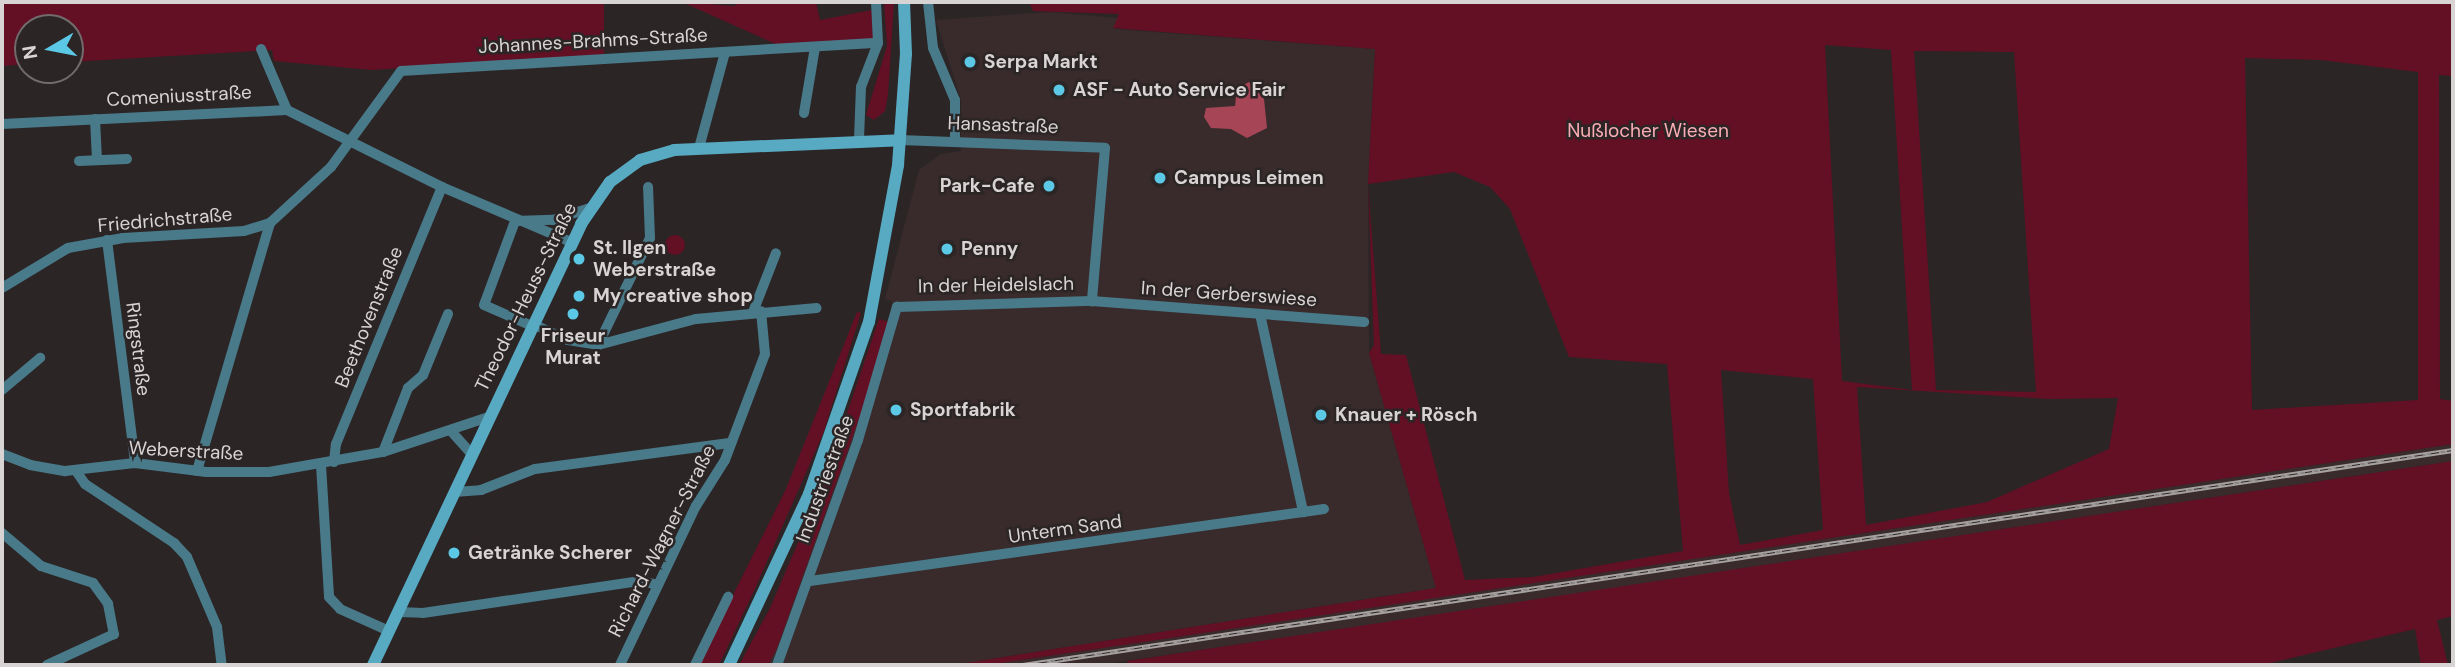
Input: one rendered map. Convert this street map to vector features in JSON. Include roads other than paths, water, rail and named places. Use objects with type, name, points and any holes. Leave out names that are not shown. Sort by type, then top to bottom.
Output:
[{"type":"street","points":[[859,139],[862,87],[878,43],[877,2]]},
{"type":"street","points":[[729,665],[789,540],[847,395],[883,261],[900,140],[904,2]]},
{"type":"street","points":[[928,2],[929,26],[954,100],[955,140]]},
{"type":"street","name":"Johannes-Brahms-Straße","points":[[350,144],[401,71],[878,43]]},
{"type":"street","points":[[804,113],[816,47]]},
{"type":"street","points":[[261,50],[287,110],[350,144],[515,221],[573,243]]},
{"type":"street","points":[[699,148],[724,52]]},
{"type":"street","name":"Comeniusstraße","points":[[2,124],[287,110]]},
{"type":"street","points":[[95,119],[97,160]]},
{"type":"street","name":"Theodor-Heuss-Straße","points":[[373,665],[589,208],[614,177],[640,160],[668,151],[859,139],[900,140]]},
{"type":"street","name":"Hansastraße","points":[[900,140],[955,140],[1105,148],[1091,301]]},
{"type":"street","name":"Friedrichstraße","points":[[2,288],[68,248],[107,240],[209,235],[270,223],[314,187],[350,144]]},
{"type":"street","points":[[79,161],[127,159]]},
{"type":"street","name":"Beethovenstraße","points":[[334,462],[336,444],[442,187]]},
{"type":"street","points":[[598,345],[650,238],[648,187]]},
{"type":"street","points":[[515,221],[554,220],[589,208]]},
{"type":"street","points":[[515,221],[484,305],[568,340],[598,345],[670,325],[757,311],[816,308]]},
{"type":"street","points":[[197,471],[270,223]]},
{"type":"street","name":"Ringstraße","points":[[107,240],[135,463]]},
{"type":"street","points":[[757,311],[776,253]]},
{"type":"street","name":"In der Heidelslach","points":[[902,305],[1091,301]]},
{"type":"street","name":"In der Gerberswiese","points":[[1091,301],[1364,322]]},
{"type":"street","name":"Industriestraße","points":[[778,665],[858,440],[894,312],[902,305]]},
{"type":"street","name":"Richard-Wagner-Straße","points":[[620,665],[731,443],[765,354],[757,311]]},
{"type":"street","points":[[383,452],[408,388],[423,375],[448,314]]},
{"type":"street","points":[[1260,314],[1303,512]]},
{"type":"street","points":[[2,390],[40,358]]},
{"type":"street","name":"Weberstraße","points":[[2,454],[38,468],[76,471],[135,463],[197,471],[269,472],[383,452],[489,417]]},
{"type":"street","points":[[451,431],[472,454]]},
{"type":"street","points":[[454,492],[481,490],[535,469],[719,441],[731,443]]},
{"type":"street","points":[[321,465],[329,597],[342,611],[389,631]]},
{"type":"street","points":[[76,471],[85,484],[174,543],[187,556],[217,627],[222,665]]},
{"type":"street","name":"Unterm Sand","points":[[810,581],[1324,509]]},
{"type":"street","points":[[2,533],[41,566],[95,584],[108,604],[114,634],[47,665]]},
{"type":"street","points":[[398,612],[423,613],[642,581],[658,585]]},
{"type":"street","points":[[695,665],[728,597]]},
{"type":"railway","points":[[1023,665],[2453,450]]},
{"type":"place","name":"Serpa Markt","points":[[970,62]]},
{"type":"place","name":"ASF - Auto Service Fair","points":[[1059,90]]},
{"type":"place","name":"Campus Leimen","points":[[1160,178]]},
{"type":"place","name":"Park-Cafe","points":[[1049,186]]},
{"type":"place","name":"Penny","points":[[947,249]]},
{"type":"place","name":"St. Ilgen Weberstraße","points":[[579,259]]},
{"type":"place","name":"My creative shop","points":[[579,296]]},
{"type":"place","name":"Friseur Murat","points":[[573,314]]},
{"type":"place","name":"Sportfabrik","points":[[896,410]]},
{"type":"place","name":"Knauer + Rösch","points":[[1321,415]]},
{"type":"place","name":"Getränke Scherer","points":[[454,553]]},
{"type":"park label","name":"Nußlocher Wiesen","points":[[1648,131]]}]
